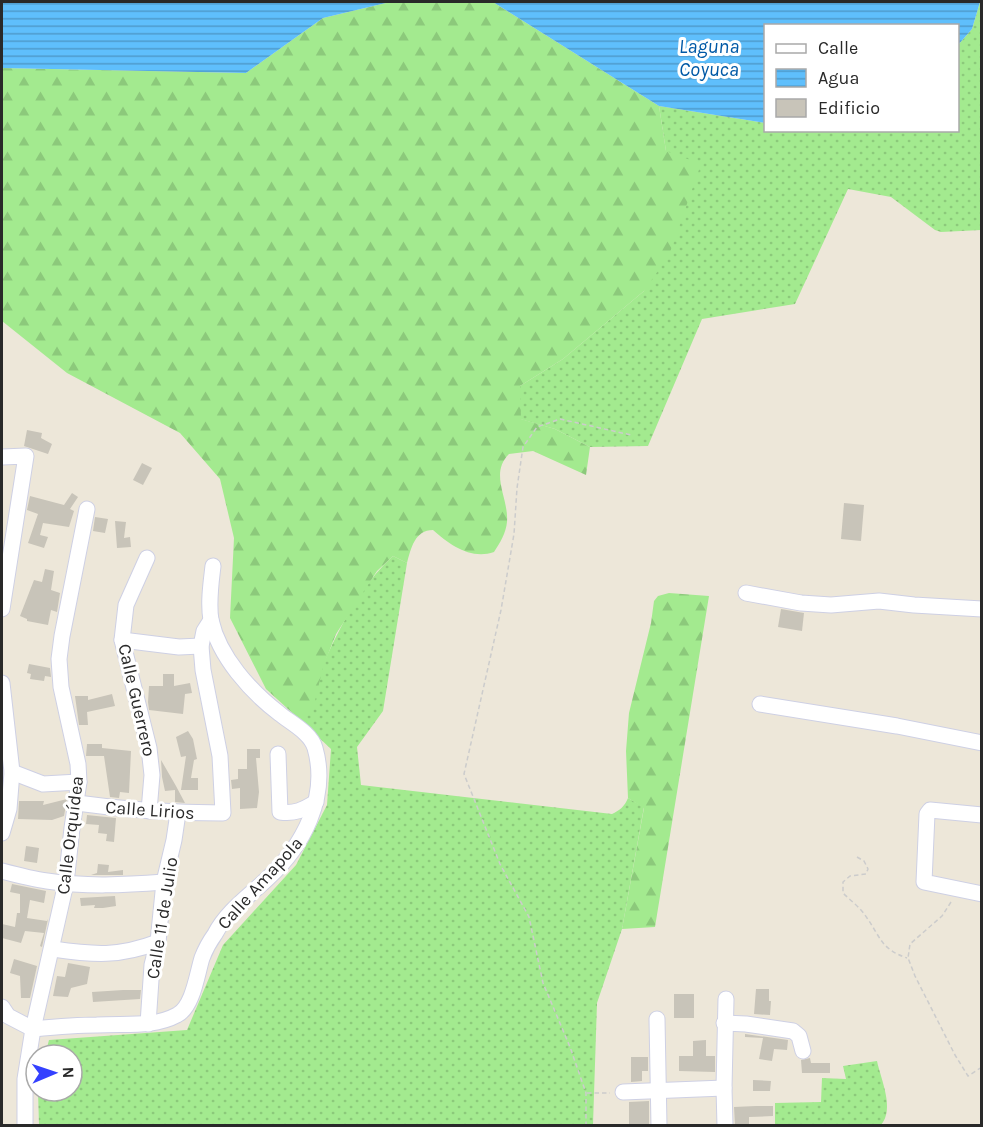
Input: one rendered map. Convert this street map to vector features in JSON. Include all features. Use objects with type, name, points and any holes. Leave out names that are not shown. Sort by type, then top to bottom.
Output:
[{"type":"street","points":[[2,457],[26,456],[2,609]]},
{"type":"street","name":"Calle Orquídea","points":[[25,1125],[25,1079],[33,1029],[53,949],[66,883],[77,803],[78,764],[61,687],[59,659],[87,509]]},
{"type":"street","name":"Calle Guerrero","points":[[147,558],[126,605],[122,640],[149,748],[152,775],[148,811]]},
{"type":"street","name":"Calle Amapola","points":[[33,1029],[97,1024],[148,1024],[181,1014],[193,993],[203,957],[216,931],[235,907],[270,876],[299,842],[310,823],[316,802],[319,774],[315,747],[309,736],[270,707],[243,679],[221,650],[211,620],[210,586],[213,566]]},
{"type":"street","points":[[746,593],[811,604],[831,605],[879,601],[981,609]]},
{"type":"street","points":[[122,640],[179,647],[201,646],[204,631],[211,620]]},
{"type":"street","name":"Calle Lirios","points":[[77,803],[124,810],[223,813],[220,756],[203,670],[201,646]]},
{"type":"street","points":[[2,683],[12,772],[9,809],[2,833]]},
{"type":"street","points":[[760,704],[897,726],[981,743]]},
{"type":"street","points":[[278,754],[280,812],[302,811],[316,802]]},
{"type":"street","points":[[12,772],[43,784],[79,782]]},
{"type":"street","points":[[981,815],[930,810],[927,814],[924,882],[981,894]]},
{"type":"street","name":"Calle 11 de Julio","points":[[148,1024],[152,965],[158,942],[164,882],[178,813]]},
{"type":"street","points":[[2,872],[66,883],[122,885],[164,882]]},
{"type":"street","points":[[53,949],[86,954],[109,954],[134,951],[158,942]]},
{"type":"street","points":[[725,1125],[724,1023],[726,999]]},
{"type":"street","points":[[2,1007],[8,1016],[33,1029]]},
{"type":"street","points":[[657,1019],[659,1125]]},
{"type":"street","points":[[724,1023],[746,1024],[793,1032],[798,1036],[803,1051]]},
{"type":"street","points":[[622,1092],[724,1088]]},
{"type":"path","points":[[586,1125],[586,1093],[570,1047],[543,983],[529,916],[500,864],[464,774],[501,610],[514,534],[523,447],[537,427],[561,419],[631,435]]},
{"type":"path","points":[[857,857],[864,861],[868,869],[866,874],[850,876],[843,882],[843,893],[866,915],[878,936],[891,952],[908,958]]},
{"type":"path","points":[[957,890],[942,916],[909,944],[908,958],[955,1055],[968,1076],[981,1067]]},
{"type":"path","points":[[586,1093],[622,1092]]},
{"type":"green space","points":[[390,2],[493,2],[659,106],[666,151],[701,164],[669,255],[644,291],[563,359],[520,386],[521,419],[555,429],[590,447],[586,475],[533,451],[509,454],[503,462],[500,478],[507,522],[494,552],[469,553],[446,541],[433,530],[418,536],[407,563],[393,556],[377,571],[336,634],[323,667],[314,705],[299,719],[266,689],[230,618],[234,538],[220,479],[180,433],[67,373],[2,321],[2,68],[246,73],[323,18]]},
{"type":"green space","points":[[981,2],[981,230],[941,232],[935,230],[891,197],[848,189],[795,304],[702,319],[648,446],[590,447],[555,429],[520,419],[520,386],[563,359],[644,291],[666,151],[659,106],[764,123],[764,132],[959,132],[959,44],[972,29]]},
{"type":"green space","points":[[393,556],[407,563],[383,711],[357,747],[361,785],[612,814],[622,808],[628,798],[644,807],[622,929],[597,1003],[593,1125],[39,1125],[38,1103],[84,1103],[84,1043],[48,1043],[49,1040],[187,1030],[223,945],[296,865],[327,805],[331,749],[299,719],[349,612],[377,573]]},
{"type":"green space","points":[[669,593],[709,596],[655,927],[622,929],[644,808],[628,798],[626,751],[629,713],[651,623],[654,601],[658,596]]},
{"type":"green space","points":[[877,1061],[887,1103],[887,1111],[881,1125],[775,1125],[775,1103],[821,1102],[822,1078],[846,1079],[843,1066]]},
{"type":"water","points":[[2,2],[390,2],[323,18],[246,73],[2,68]]},
{"type":"water","name":"Laguna Coyuca","points":[[493,2],[980,2],[972,29],[959,44],[959,24],[764,24],[764,123],[659,106]]},
{"type":"building","points":[[27,430],[42,433],[41,438],[52,444],[48,454],[24,446]]},
{"type":"building","points":[[142,463],[152,468],[143,485],[133,480]]},
{"type":"building","points":[[72,493],[78,497],[70,509],[74,511],[69,527],[43,523],[40,535],[48,537],[44,548],[28,543],[38,514],[27,510],[30,496],[64,505]]},
{"type":"building","points":[[844,503],[864,505],[861,541],[841,539]]},
{"type":"building","points":[[95,517],[108,519],[105,533],[93,531]]},
{"type":"building","points":[[115,521],[126,522],[124,538],[130,537],[131,547],[117,548]]},
{"type":"building","points":[[45,569],[54,571],[51,590],[60,593],[57,612],[51,610],[48,625],[27,621],[20,616],[34,580],[42,582]]},
{"type":"building","points":[[781,609],[804,613],[802,631],[778,627]]},
{"type":"building","points":[[29,664],[50,668],[51,677],[45,676],[44,681],[30,679],[31,674],[27,673]]},
{"type":"building","points":[[163,674],[174,674],[174,686],[190,683],[192,693],[185,694],[183,714],[149,710],[149,686],[163,686]]},
{"type":"building","points":[[112,694],[115,706],[87,712],[88,725],[79,725],[75,696],[88,696],[88,700]]},
{"type":"building","points":[[188,731],[193,739],[197,759],[194,760],[191,778],[198,778],[198,790],[181,790],[186,756],[181,757],[176,737]]},
{"type":"building","points":[[87,744],[102,744],[102,748],[131,751],[129,793],[120,792],[119,798],[110,797],[104,756],[86,756]]},
{"type":"building","points":[[247,749],[260,749],[260,758],[256,758],[259,792],[257,808],[240,809],[240,788],[232,789],[231,780],[238,779],[238,769],[247,769]]},
{"type":"building","points":[[161,760],[185,803],[175,802],[175,790],[165,791]]},
{"type":"building","points":[[67,799],[64,816],[52,820],[18,819],[19,801],[44,801],[43,805]]},
{"type":"building","points":[[87,815],[116,818],[114,842],[106,841],[107,834],[98,833],[99,825],[86,824]]},
{"type":"building","points":[[26,846],[39,848],[37,863],[24,861]]},
{"type":"building","points":[[98,864],[109,865],[108,872],[123,870],[123,875],[91,875],[97,873]]},
{"type":"building","points":[[12,884],[46,891],[44,903],[30,900],[27,918],[47,921],[48,919],[42,947],[40,946],[44,933],[25,931],[21,943],[2,938],[2,924],[15,927],[17,913],[20,913],[20,894],[10,892]]},
{"type":"building","points":[[115,896],[116,906],[94,908],[95,905],[81,906],[80,898]]},
{"type":"building","points":[[14,959],[37,966],[30,998],[21,998],[20,976],[10,973]]},
{"type":"building","points":[[68,963],[90,967],[87,984],[71,988],[68,997],[53,996],[57,976],[65,977]]},
{"type":"building","points":[[756,989],[769,989],[770,1015],[754,1014]]},
{"type":"building","points":[[141,990],[140,999],[93,1002],[92,992]]},
{"type":"building","points":[[674,994],[694,994],[694,1018],[674,1018]]},
{"type":"building","points":[[745,1034],[788,1040],[787,1050],[774,1049],[772,1061],[759,1059],[763,1038],[745,1037]]},
{"type":"building","points":[[706,1040],[706,1056],[715,1056],[715,1072],[679,1071],[679,1056],[693,1056],[693,1041]]},
{"type":"building","points":[[631,1057],[648,1057],[648,1071],[642,1071],[642,1081],[631,1082]]},
{"type":"building","points":[[810,1058],[811,1063],[830,1063],[830,1073],[802,1073],[801,1060]]},
{"type":"building","points":[[753,1080],[771,1081],[770,1091],[753,1091]]},
{"type":"building","points":[[649,1101],[649,1125],[629,1125],[629,1102]]},
{"type":"building","points":[[773,1106],[773,1116],[749,1117],[749,1125],[735,1125],[734,1107]]}]
